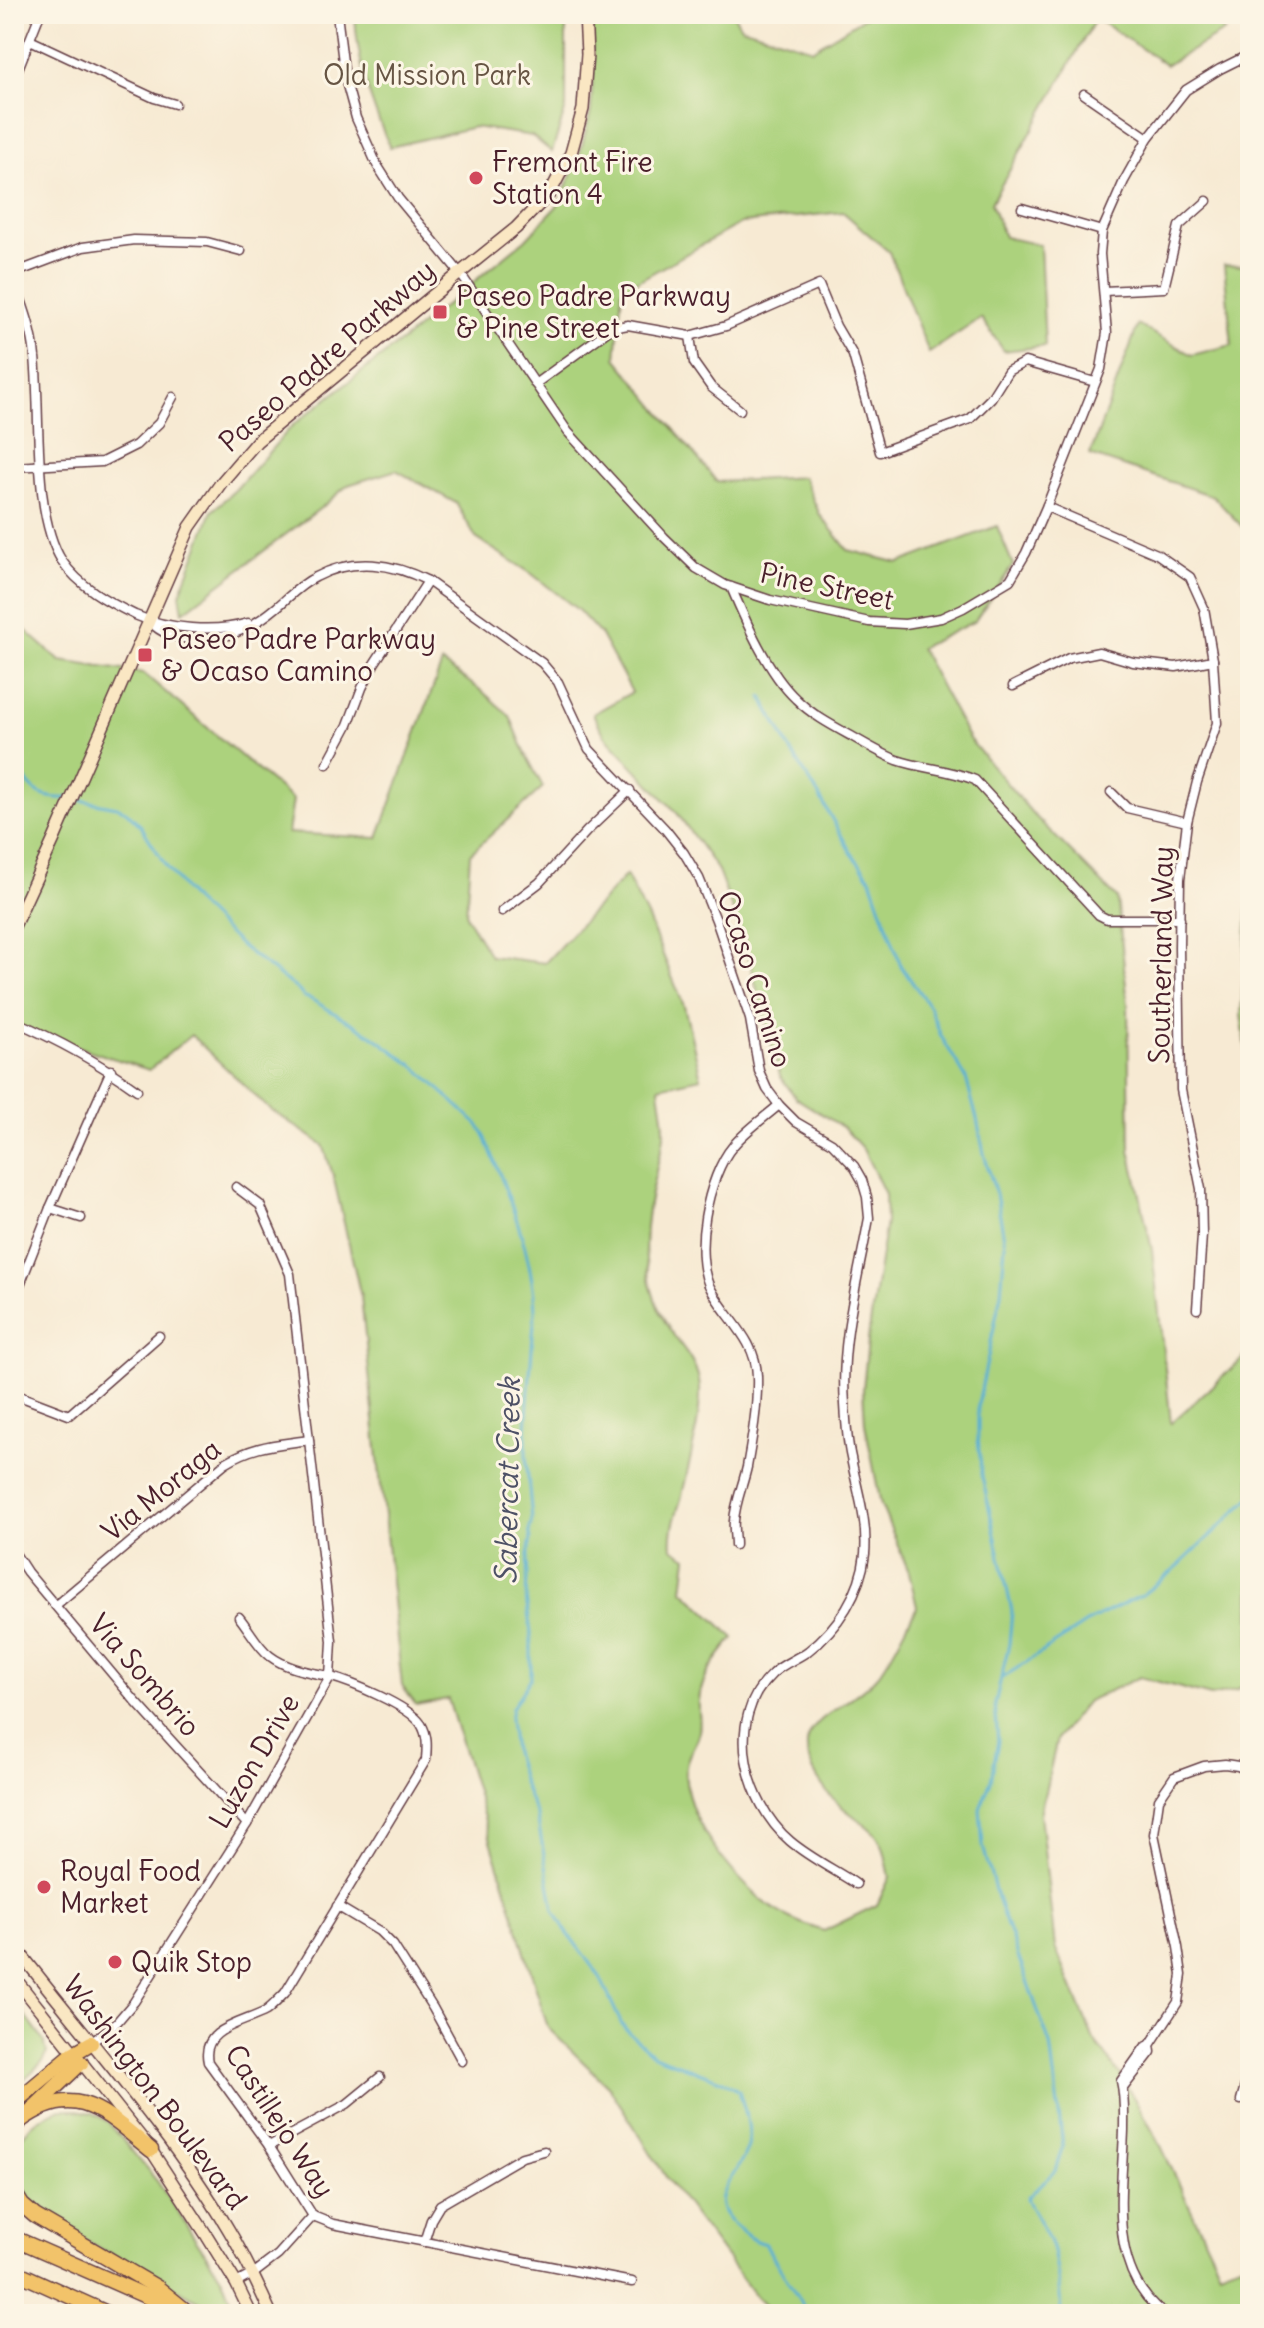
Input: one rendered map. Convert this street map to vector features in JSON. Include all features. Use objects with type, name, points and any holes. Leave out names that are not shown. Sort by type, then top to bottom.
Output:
[{"type":"highway","points":[[17,2126],[91,2043]]},
{"type":"highway","points":[[14,2103],[78,2058]]},
{"type":"highway","points":[[17,2126],[34,2111],[47,2105],[72,2101],[102,2110],[151,2150]]},
{"type":"highway","points":[[14,2192],[22,2205],[35,2216],[158,2288],[188,2314]]},
{"type":"highway","points":[[14,2238],[188,2314]]},
{"type":"highway","points":[[14,2271],[109,2314]]},
{"type":"highway","points":[[14,2306],[27,2314]]},
{"type":"main road","name":"Paseo Padre Parkway","points":[[14,926],[190,527],[221,483],[254,445],[516,228],[550,193],[571,153],[583,109],[587,54],[585,14]]},
{"type":"main road","name":"Washington Boulevard","points":[[14,1945],[167,2138],[204,2190],[253,2274],[271,2314]]},
{"type":"main road","name":"Washington Boulevard","points":[[16,1984],[151,2150],[236,2283],[251,2314]]},
{"type":"street","points":[[14,79],[40,14]]},
{"type":"street","name":"Pine Street","points":[[337,14],[345,78],[356,118],[377,165],[398,198],[460,273],[568,432],[664,537],[696,568],[731,587],[770,600],[869,622],[905,624],[941,618],[1010,580],[1026,553],[1047,505],[1101,369],[1107,333],[1100,254],[1102,231],[1124,181],[1148,138],[1186,90],[1250,54]]},
{"type":"street","points":[[1247,14],[1250,27]]},
{"type":"street","points":[[30,40],[154,98],[175,104]]},
{"type":"street","points":[[1084,94],[1148,138]]},
{"type":"street","points":[[1104,291],[1164,288],[1179,226],[1207,201]]},
{"type":"street","points":[[1022,208],[1102,231]]},
{"type":"street","points":[[14,273],[83,247],[134,240],[207,242],[241,251]]},
{"type":"street","name":"Ocaso Camino","points":[[14,280],[35,354],[45,517],[62,560],[84,585],[110,604],[149,621],[171,636],[209,639],[237,634],[309,581],[343,567],[382,565],[399,568],[428,581],[542,663],[558,682],[589,749],[665,829],[699,878],[750,1019],[759,1071],[779,1105],[796,1122],[832,1143],[846,1156],[862,1180],[869,1218],[846,1346],[844,1376],[850,1454],[866,1534],[865,1557],[853,1598],[832,1629],[809,1650],[772,1673],[754,1697],[747,1717],[744,1751],[753,1789],[771,1821],[791,1842],[856,1884]]},
{"type":"street","points":[[535,384],[612,328],[628,325],[690,336],[726,326],[819,285],[836,326],[853,355],[880,452],[970,419],[991,398],[1008,371],[1025,362],[1095,382]]},
{"type":"street","points":[[690,336],[694,363],[711,387],[740,410]]},
{"type":"street","points":[[14,467],[102,462],[136,445],[159,423],[173,397]]},
{"type":"street","name":"Southerland Way","points":[[1047,505],[1157,554],[1190,577],[1204,608],[1213,660],[1217,723],[1187,822],[1180,879],[1181,1090],[1201,1189],[1202,1235],[1197,1309]]},
{"type":"street","points":[[327,764],[348,725],[374,664],[428,581]]},
{"type":"street","points":[[731,587],[758,645],[780,679],[795,698],[821,718],[896,759],[955,771],[975,780],[1099,915],[1107,919],[1180,919]]},
{"type":"street","points":[[1013,686],[1069,658],[1099,652],[1133,662],[1176,667],[1213,660]]},
{"type":"street","points":[[502,911],[539,883],[630,790]]},
{"type":"street","points":[[1111,792],[1127,808],[1187,822]]},
{"type":"street","points":[[14,1021],[64,1043],[111,1070],[137,1090]]},
{"type":"street","points":[[14,1300],[50,1208],[111,1070]]},
{"type":"street","points":[[735,1545],[733,1521],[747,1466],[757,1374],[752,1349],[710,1290],[703,1270],[702,1248],[705,1219],[724,1158],[734,1144],[779,1105]]},
{"type":"street","name":"Luzon Drive","points":[[91,2043],[117,2022],[134,2002],[247,1824],[330,1677],[332,1641],[290,1274],[260,1205],[236,1187]]},
{"type":"street","points":[[50,1208],[81,1218]]},
{"type":"street","points":[[14,1394],[69,1415],[159,1336]]},
{"type":"street","name":"Via Moraga","points":[[56,1605],[225,1463],[256,1448],[309,1440]]},
{"type":"street","name":"Via Sombrio","points":[[14,1552],[27,1572],[135,1701],[247,1824]]},
{"type":"street","points":[[239,1617],[270,1656],[305,1673],[330,1677]]},
{"type":"street","name":"Castillejo Way","points":[[330,1677],[388,1700],[415,1717],[427,1737],[426,1760],[285,1993],[265,2011],[214,2036],[207,2046],[208,2062],[269,2146],[313,2216],[333,2224],[632,2282]]},
{"type":"street","points":[[1164,2314],[1143,2294],[1131,2274],[1123,2249],[1121,2223],[1122,2084],[1151,2052],[1150,2045],[1178,2002],[1182,1975],[1154,1834],[1159,1799],[1174,1777],[1204,1766],[1225,1764],[1250,1772]]},
{"type":"street","points":[[337,1906],[379,1931],[393,1945],[462,2061]]},
{"type":"street","points":[[1241,2100],[1250,2068]]},
{"type":"street","points":[[269,2146],[347,2104],[380,2077]]},
{"type":"street","points":[[424,2242],[440,2205],[522,2157],[544,2151]]},
{"type":"street","points":[[236,2283],[278,2255],[313,2216]]},
{"type":"green space","name":"Old Mission Park","points":[[355,14],[566,14],[566,107],[552,152],[532,136],[474,127],[390,147],[366,82],[358,49]]},
{"type":"green space","points":[[592,14],[733,14],[741,27],[813,49],[870,14],[1201,14],[1225,31],[1166,65],[1096,18],[991,203],[1004,237],[1040,245],[1045,346],[1004,351],[981,318],[929,353],[889,252],[843,212],[741,223],[622,290],[616,358],[717,482],[803,477],[820,515],[848,550],[899,563],[997,526],[1013,565],[975,621],[920,648],[969,739],[1032,813],[1117,898],[1128,1005],[1130,1150],[1152,1250],[1171,1423],[1250,1352],[1250,1680],[1237,1690],[1211,1696],[1140,1677],[1087,1701],[1057,1739],[1040,1814],[1055,1947],[1094,2040],[1122,2077],[1161,2146],[1220,2271],[1250,2259],[1250,2314],[773,2314],[756,2297],[668,2180],[609,2087],[548,2028],[448,1699],[416,1705],[402,1686],[361,1297],[333,1175],[323,1145],[267,1107],[191,1035],[149,1070],[14,1026],[14,620],[60,661],[143,673],[293,800],[288,833],[378,838],[442,663],[482,691],[510,716],[543,787],[470,854],[466,916],[490,956],[545,963],[626,875],[647,916],[684,1006],[701,1078],[659,1087],[664,1135],[645,1238],[646,1261],[654,1297],[665,1322],[693,1363],[700,1388],[697,1427],[673,1528],[672,1548],[687,1557],[683,1590],[734,1638],[712,1667],[700,1692],[699,1732],[686,1766],[686,1785],[691,1804],[710,1841],[736,1875],[784,1915],[824,1931],[877,1905],[890,1877],[882,1845],[871,1830],[827,1792],[812,1768],[807,1750],[809,1735],[818,1723],[862,1690],[882,1670],[917,1607],[909,1572],[881,1505],[865,1424],[863,1389],[886,1222],[885,1194],[863,1149],[844,1128],[796,1098],[780,1076],[743,937],[717,869],[677,813],[605,736],[593,714],[632,692],[601,635],[578,610],[532,574],[476,538],[456,503],[396,470],[348,485],[183,612],[180,594],[212,511],[293,425],[525,240],[559,204],[580,153],[591,111]]},
{"type":"green space","points":[[1224,265],[1250,266],[1250,535],[1213,496],[1090,455],[1138,325],[1192,355],[1232,345]]},
{"type":"green space","points":[[1250,877],[1250,1073],[1241,1015]]},
{"type":"green space","points":[[21,2010],[44,2041],[47,2053],[14,2089],[14,2015]]},
{"type":"green space","points":[[59,2110],[93,2113],[108,2122],[157,2181],[222,2279],[232,2301],[228,2314],[64,2229],[23,2197],[15,2178],[16,2150],[33,2124]]},
{"type":"waterway","points":[[762,697],[850,851],[871,879],[901,966],[929,1006],[941,1036],[966,1078],[996,1194],[1005,1244],[1001,1293],[978,1405],[978,1438],[982,1476],[1012,1611],[1009,1644],[995,1704],[998,1741],[991,1781],[980,1809],[983,1846],[998,1901],[1050,2044],[1063,2146],[1055,2171],[1027,2198],[1054,2255],[1061,2314]]},
{"type":"waterway","name":"Sabercat Creek","points":[[14,760],[34,790],[47,797],[68,798]]},
{"type":"waterway","name":"Sabercat Creek","points":[[75,799],[126,811],[141,826],[166,866],[193,900],[241,946],[304,997],[370,1034],[418,1069],[484,1134],[523,1241],[533,1286],[535,1309],[526,1428],[532,1520],[526,1598],[531,1633],[531,1678],[512,1708],[510,1720],[514,1752],[537,1816],[554,1910],[600,1977],[628,2032],[654,2055],[723,2081],[739,2091],[748,2125],[748,2146],[725,2187],[722,2207],[741,2231],[765,2244],[808,2314]]},
{"type":"waterway","points":[[1002,1678],[1091,1620],[1142,1595],[1173,1571],[1250,1498]]},
{"type":"place","name":"Fremont Fire Station 4","points":[[476,178]]},
{"type":"place","name":"Paseo Padre Parkway & Pine Street","points":[[440,312]]},
{"type":"place","name":"Paseo Padre Parkway & Ocaso Camino","points":[[145,655]]},
{"type":"place","name":"Royal Food Market","points":[[44,1887]]},
{"type":"place","name":"Quik Stop","points":[[115,1962]]}]
